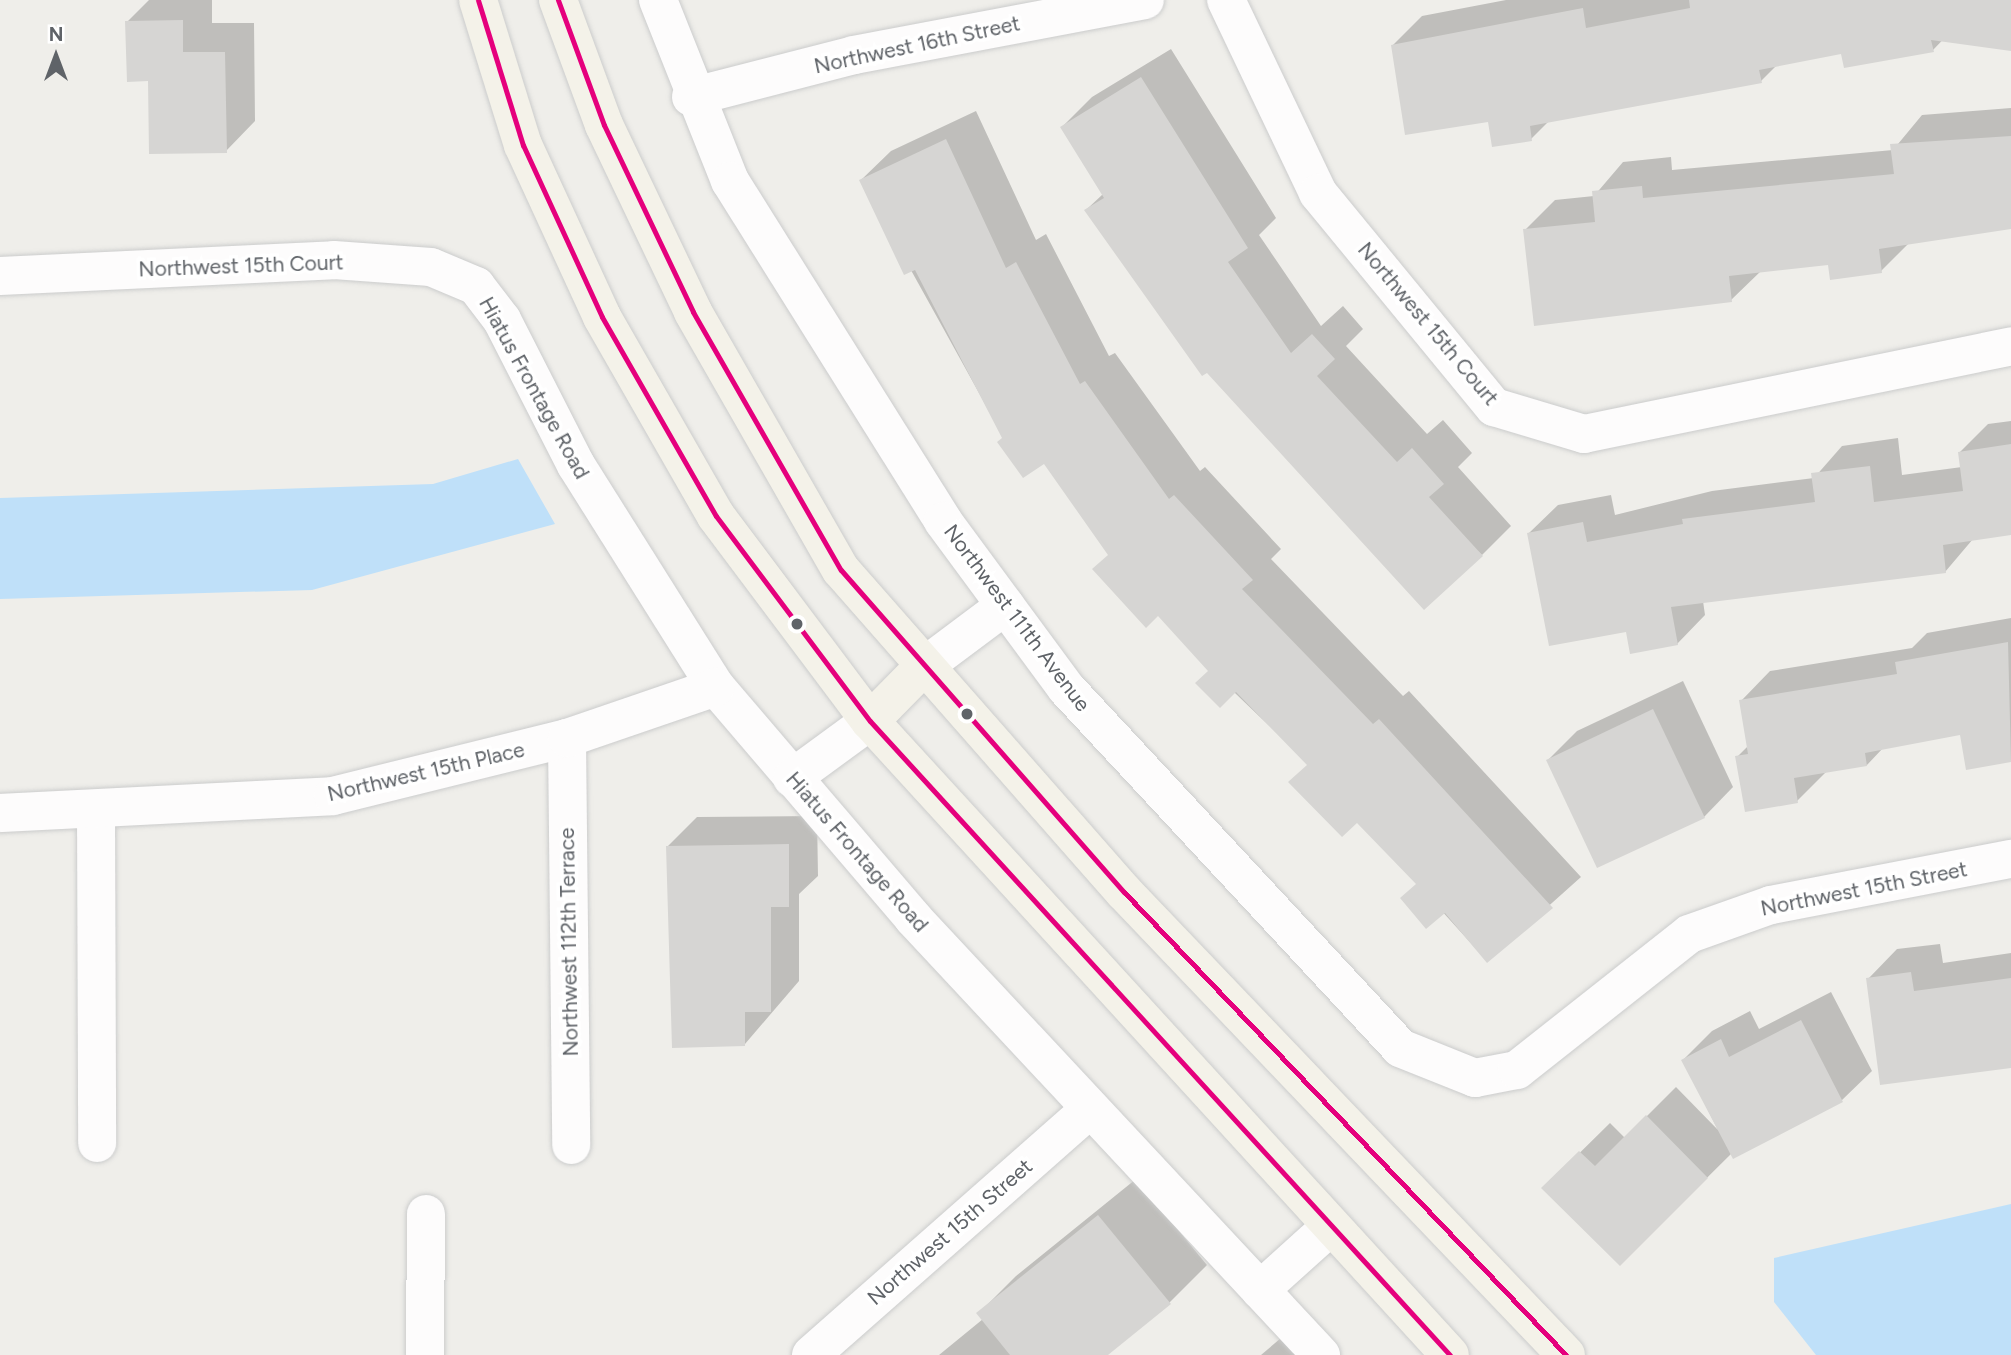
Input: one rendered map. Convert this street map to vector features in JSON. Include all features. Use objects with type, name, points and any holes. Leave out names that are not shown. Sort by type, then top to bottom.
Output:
[{"type":"main road","points":[[478,0],[523,145],[602,317],[716,516],[870,721],[1330,1227],[1450,1355]]},
{"type":"main road","points":[[558,0],[604,125],[693,312],[841,570],[922,668],[1124,892],[1566,1355]]},
{"type":"main road","points":[[870,721],[922,668]]},
{"type":"street","name":"Northwest 111th Avenue","points":[[658,0],[691,97],[766,239],[943,521],[1066,688],[1400,1048],[1475,1078]]},
{"type":"street","name":"Northwest 16th Street","points":[[691,97],[854,55],[1145,0]]},
{"type":"street","name":"Northwest 15th Court","points":[[1226,0],[1318,193],[1494,407],[1584,434],[2011,345]]},
{"type":"street","name":"Northwest 15th Court","points":[[0,276],[334,260],[454,271],[476,286]]},
{"type":"street","name":"Hiatus Frontage Road","points":[[476,286],[502,320],[583,477],[716,687],[792,778],[1090,1109],[1321,1355]]},
{"type":"street","points":[[922,668],[1005,606]]},
{"type":"street","name":"Northwest 15th Place","points":[[0,813],[333,796],[567,738],[716,687]]},
{"type":"street","points":[[792,778],[870,721]]},
{"type":"street","name":"Northwest 112th Terrace","points":[[567,738],[571,1145]]},
{"type":"street","points":[[96,809],[97,1143]]},
{"type":"street","name":"Northwest 15th Street","points":[[1475,1078],[1517,1070],[1689,934],[1771,905],[2011,859]]},
{"type":"street","name":"Northwest 15th Street","points":[[811,1355],[1090,1109]]},
{"type":"street","points":[[425,1355],[426,1214]]},
{"type":"street","points":[[1260,1290],[1330,1227]]},
{"type":"water","points":[[518,459],[555,524],[312,590],[0,599],[0,498],[433,484]]},
{"type":"water","points":[[2011,1204],[2011,1355],[1816,1355],[1774,1302],[1774,1258]]},
{"type":"building","points":[[1689,0],[2011,0],[2011,51],[1931,40],[1934,52],[1844,68],[1841,54],[1759,70],[1762,83],[1530,126],[1532,141],[1492,147],[1488,122],[1405,135],[1391,45],[1583,8],[1586,28],[1690,8]]},
{"type":"building","points":[[183,20],[183,52],[225,52],[227,153],[149,154],[148,81],[127,82],[125,21]]},
{"type":"building","points":[[1141,77],[1248,248],[1228,262],[1291,353],[1312,334],[1335,359],[1317,376],[1397,462],[1412,448],[1444,484],[1429,497],[1483,556],[1424,610],[1207,373],[1202,376],[1084,210],[1104,198],[1060,127]]},
{"type":"building","points":[[2011,136],[2011,229],[1879,249],[1882,273],[1830,280],[1828,265],[1729,276],[1732,302],[1534,326],[1523,229],[1595,222],[1592,191],[1642,186],[1643,198],[1894,174],[1890,144]]},
{"type":"building","points":[[946,139],[1006,268],[1016,262],[1080,384],[1085,381],[1169,499],[1174,495],[1253,580],[1242,589],[1373,724],[1379,719],[1553,908],[1487,963],[1445,913],[1426,929],[1400,898],[1416,884],[1357,823],[1342,837],[1288,782],[1307,765],[1236,692],[1220,708],[1195,683],[1208,671],[1158,616],[1146,628],[1092,569],[1108,555],[1044,464],[1023,478],[997,442],[1002,438],[915,270],[904,275],[859,180]]},
{"type":"building","points":[[2011,444],[2011,535],[1943,545],[1946,573],[1671,607],[1678,645],[1630,654],[1626,632],[1549,646],[1527,533],[1583,522],[1587,542],[1683,524],[1682,519],[1815,502],[1811,473],[1870,466],[1874,502],[1963,491],[1958,452]]},
{"type":"building","points":[[2008,642],[2011,762],[1966,770],[1960,735],[1865,753],[1867,766],[1794,778],[1798,803],[1745,812],[1735,756],[1748,754],[1739,700],[1897,674],[1895,662]]},
{"type":"building","points":[[1653,709],[1705,818],[1597,868],[1546,760]]},
{"type":"building","points":[[789,844],[789,907],[771,907],[771,1012],[745,1012],[745,1046],[672,1048],[666,846]]},
{"type":"building","points":[[1911,972],[1914,991],[2011,978],[2011,1068],[1880,1085],[1866,978]]},
{"type":"building","points":[[1801,1020],[1843,1102],[1733,1159],[1681,1060],[1721,1039],[1729,1057]]},
{"type":"building","points":[[1646,1115],[1708,1178],[1620,1266],[1541,1188],[1579,1151],[1595,1166]]},
{"type":"building","points":[[1098,1215],[1171,1304],[1108,1355],[1010,1355],[976,1313]]},
{"type":"transit line","points":[[478,0],[523,145],[602,317],[716,516],[870,721],[1450,1355]]},
{"type":"transit line","points":[[558,0],[604,125],[693,312],[841,570],[1124,892],[1566,1355]]}]
